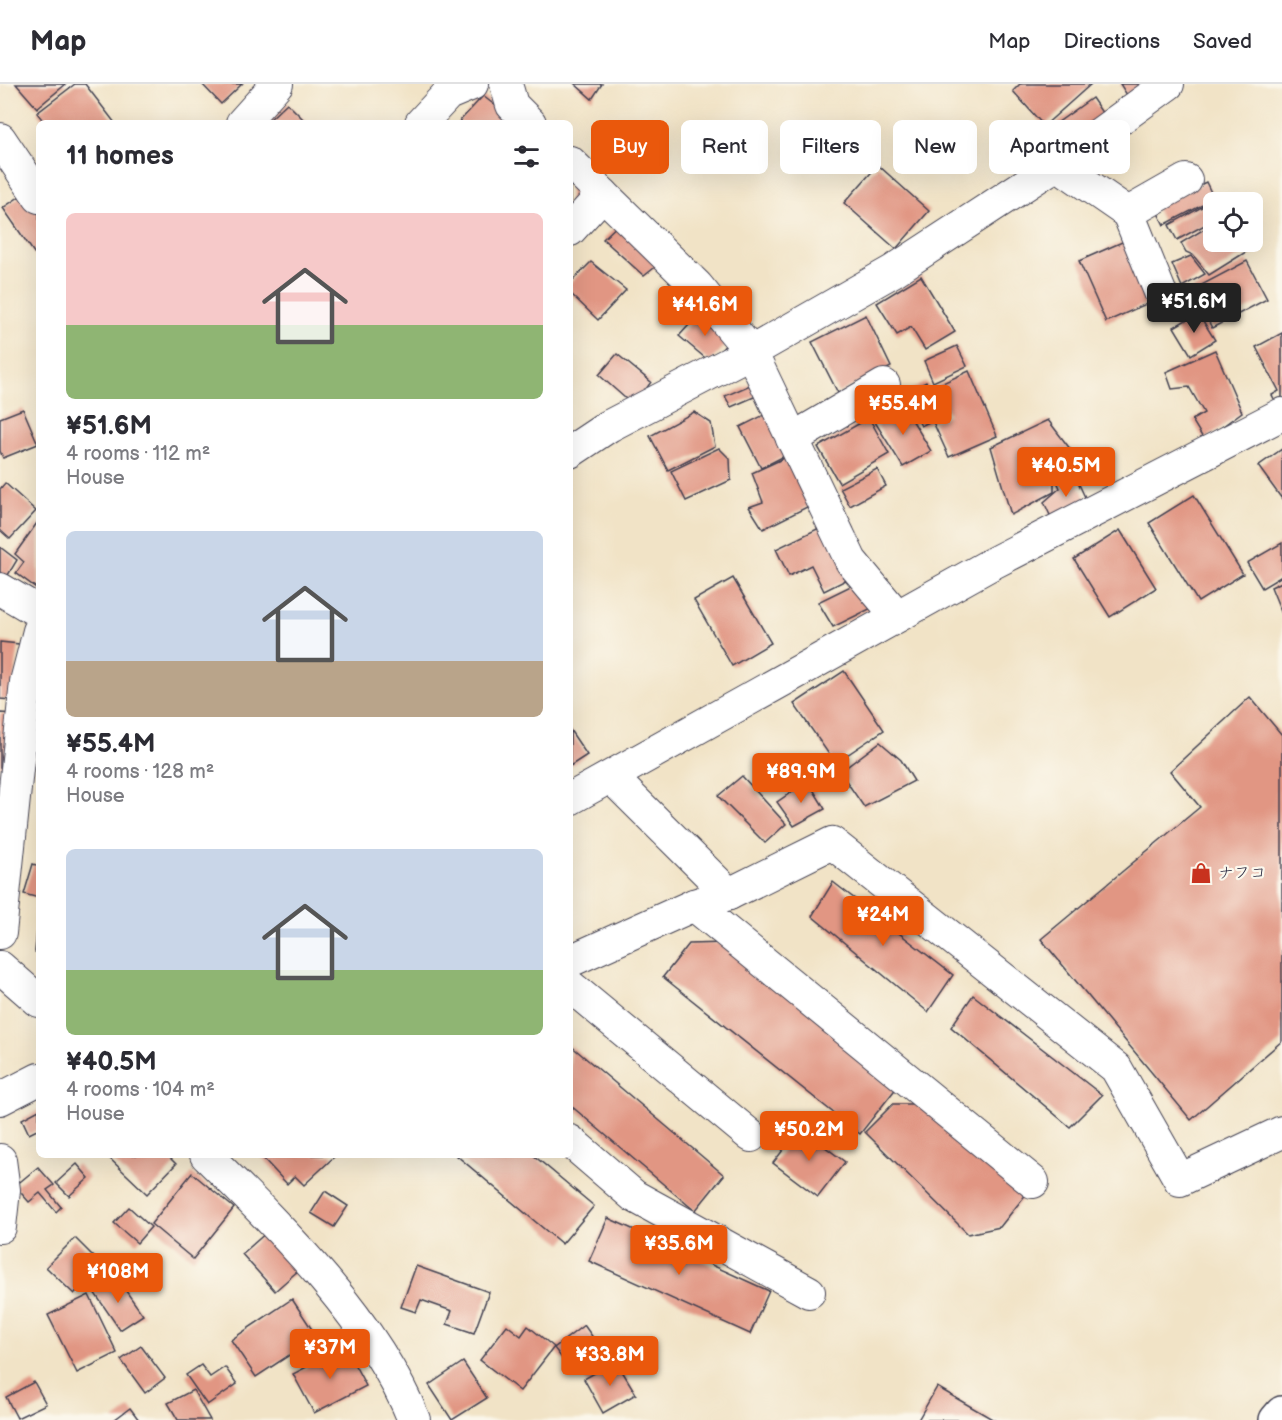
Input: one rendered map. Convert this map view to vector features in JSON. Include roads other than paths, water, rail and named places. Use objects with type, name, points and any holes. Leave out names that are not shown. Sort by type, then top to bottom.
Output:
[{"type":"highway","points":[[1276,1420],[1282,1413]]},
{"type":"street","points":[[245,120],[277,84]]},
{"type":"street","points":[[422,120],[430,84]]},
{"type":"street","points":[[424,120],[448,94],[471,84]]},
{"type":"street","points":[[506,84],[512,105],[527,120]]},
{"type":"street","points":[[1118,120],[1168,84]]},
{"type":"street","points":[[0,139],[36,193]]},
{"type":"street","points":[[573,165],[698,286],[751,352],[851,561],[897,616]]},
{"type":"street","points":[[573,450],[609,426],[751,352],[893,271],[1042,174]]},
{"type":"street","points":[[1071,174],[1128,213],[1162,299]]},
{"type":"street","points":[[1128,213],[1186,180]]},
{"type":"street","points":[[573,227],[603,194]]},
{"type":"street","points":[[792,439],[884,385]]},
{"type":"street","points":[[573,798],[612,778],[897,616],[1094,510],[1281,418]]},
{"type":"street","points":[[0,589],[36,610]]},
{"type":"street","points":[[0,933],[26,682],[36,650]]},
{"type":"street","points":[[612,778],[729,894]]},
{"type":"street","points":[[573,960],[694,905],[729,894],[832,843],[1116,1068],[1180,1180],[1282,1132]]},
{"type":"street","points":[[694,905],[1033,1182]]},
{"type":"street","points":[[0,967],[36,998]]},
{"type":"street","points":[[573,988],[751,1136]]},
{"type":"street","points":[[0,1099],[36,1081]]},
{"type":"street","points":[[573,1144],[634,1196],[809,1292]]},
{"type":"street","points":[[209,1158],[277,1225],[359,1324],[400,1385],[414,1420]]},
{"type":"street","points":[[0,1160],[4,1190],[0,1227]]},
{"type":"place","name":"ナフコ","points":[[1201,873]]}]
